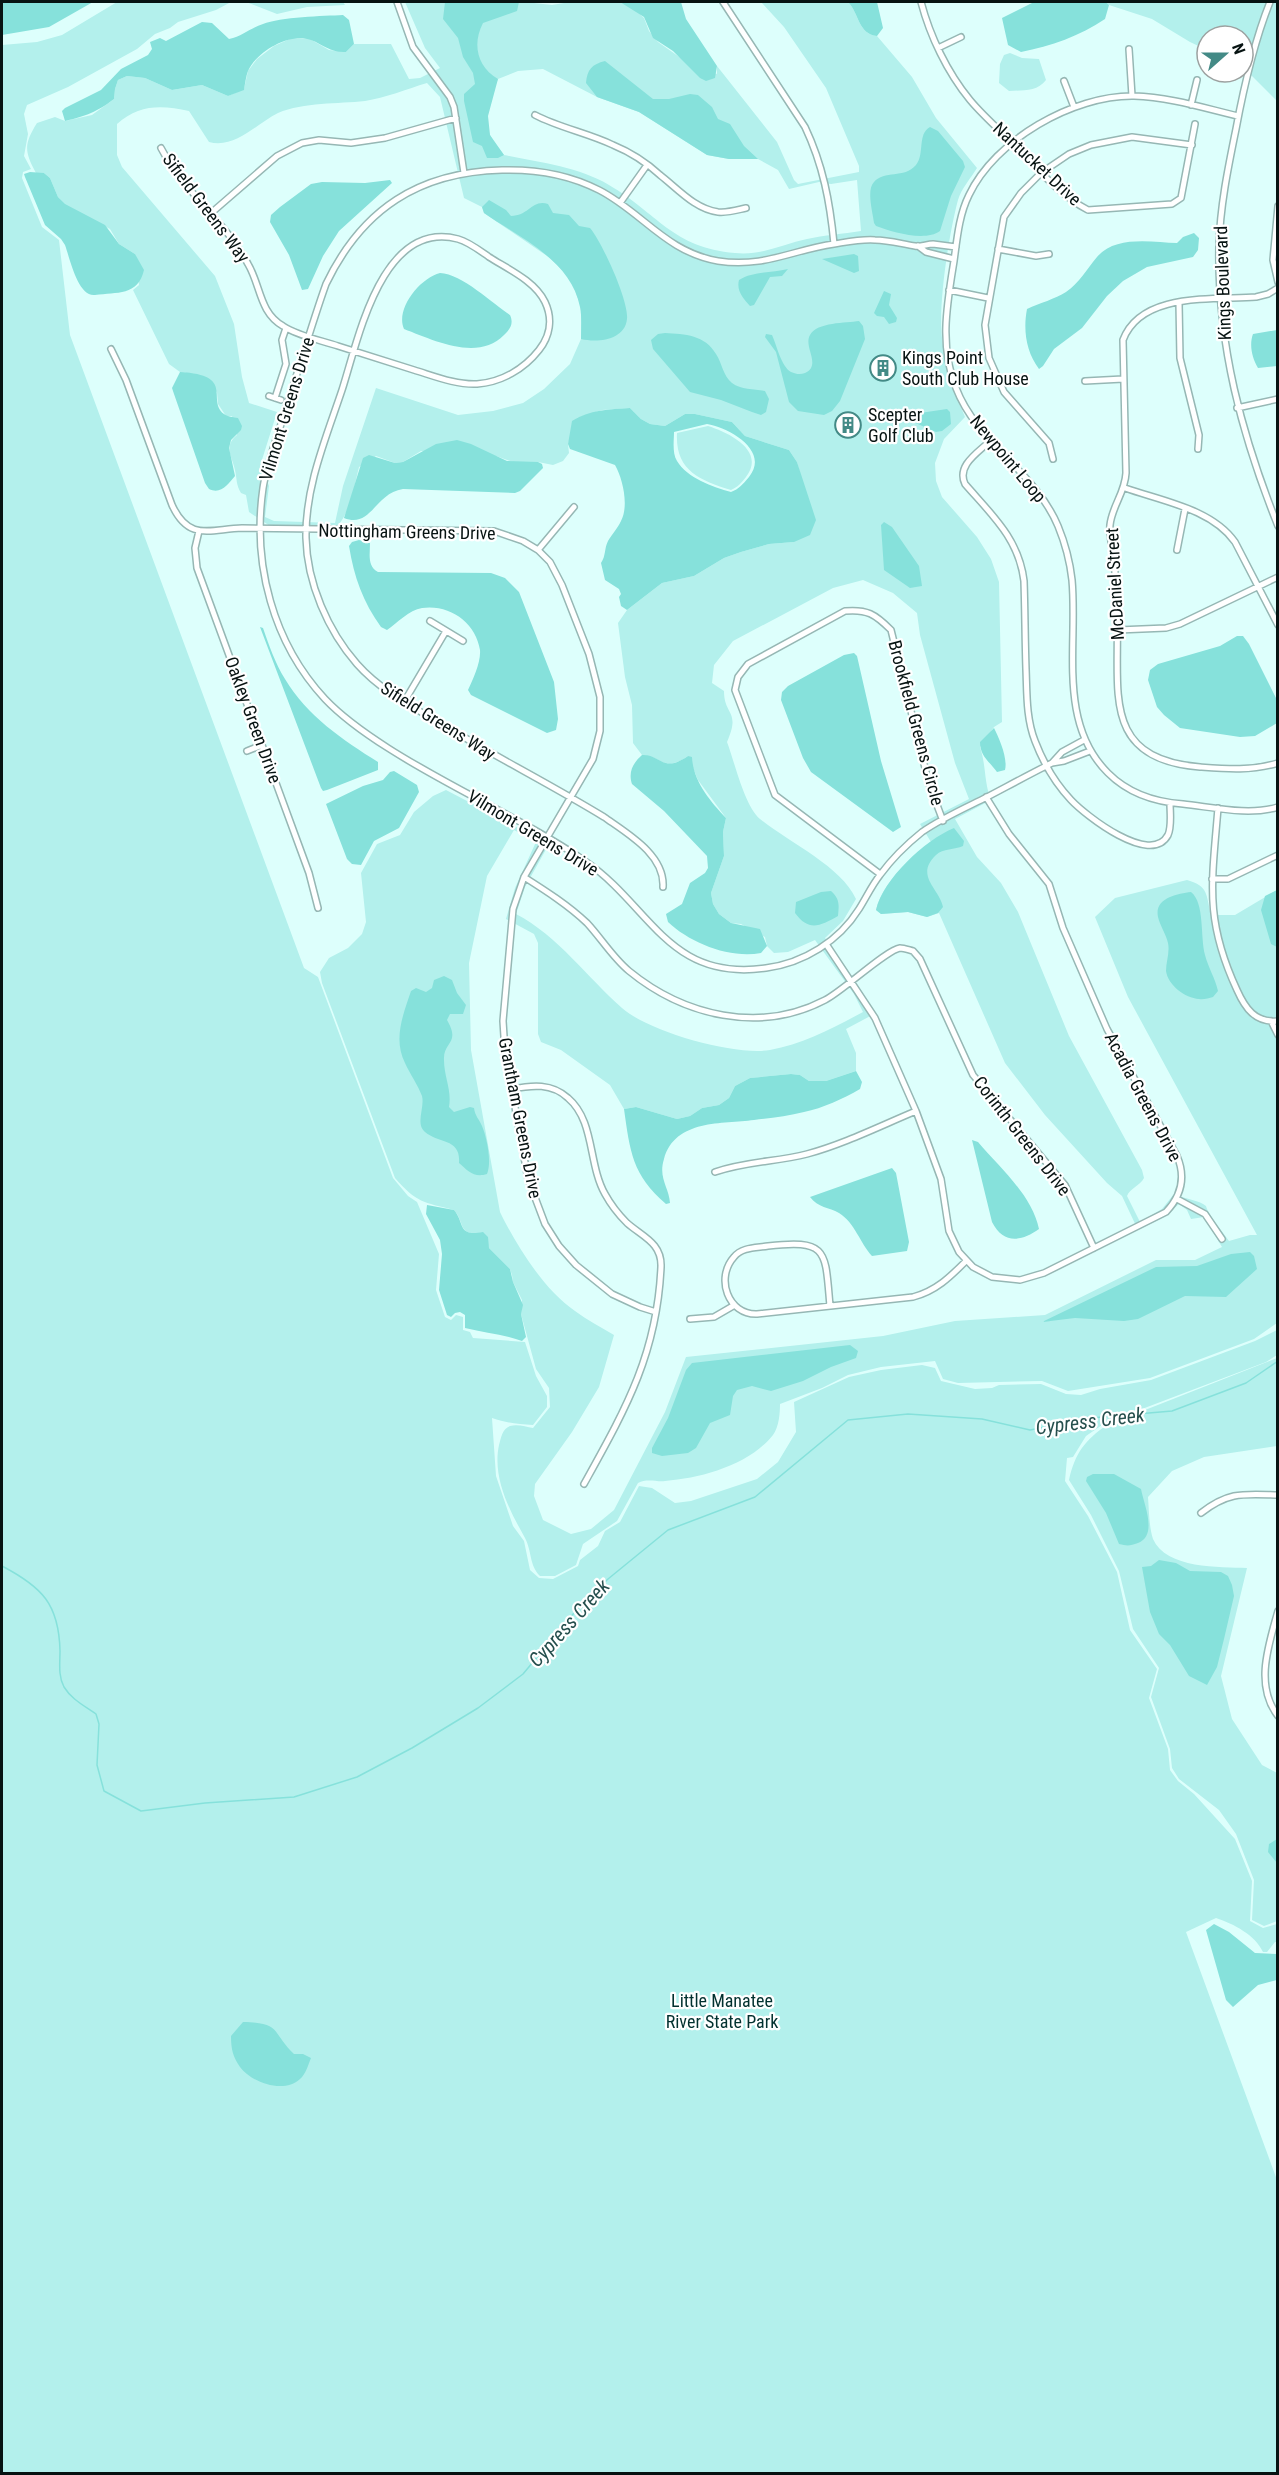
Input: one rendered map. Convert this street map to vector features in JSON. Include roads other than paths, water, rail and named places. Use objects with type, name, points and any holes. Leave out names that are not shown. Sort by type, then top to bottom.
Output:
[{"type":"street","points":[[397,2],[413,47],[450,97],[456,118],[464,173]]},
{"type":"street","points":[[723,2],[793,107],[812,142],[829,198],[834,244]]},
{"type":"street","name":"Nantucket Drive","points":[[921,2],[938,48],[949,70],[970,100],[1041,173],[1088,210],[1172,204],[1181,198],[1195,124]]},
{"type":"street","name":"Kings Boulevard","points":[[1270,2],[1258,32],[1238,116],[1222,207],[1219,246],[1223,336],[1238,408],[1263,488],[1278,526]]},
{"type":"street","points":[[938,48],[961,37]]},
{"type":"street","points":[[1129,49],[1132,96]]},
{"type":"street","points":[[1064,81],[1074,107]]},
{"type":"street","points":[[1191,105],[1196,84]]},
{"type":"street","name":"Newpoint Loop","points":[[1238,116],[1154,97],[1132,96],[1109,98],[1074,107],[1036,125],[1013,143],[978,179],[969,196],[956,247],[945,324],[950,370],[964,405],[991,440],[1036,488],[1048,506],[1064,544],[1072,581],[1074,699],[1079,727],[1097,763],[1133,792],[1152,800],[1259,811],[1278,807]]},
{"type":"street","points":[[535,116],[615,145],[647,165],[676,190],[705,208],[716,212],[746,208]]},
{"type":"street","points":[[210,214],[277,156],[302,143],[319,140],[351,143],[385,138],[456,118]]},
{"type":"street","points":[[1053,459],[1049,443],[1004,392],[989,358],[986,325],[988,298],[1004,217],[1021,193],[1041,173],[1068,154],[1113,139],[1146,137],[1191,145]]},
{"type":"street","name":"Sifield Greens Way","points":[[161,148],[180,179],[247,261],[266,310],[286,328],[354,351],[457,383],[486,383],[516,372],[537,354],[549,333],[549,313],[542,297],[535,288],[485,254],[458,239],[435,238],[412,246],[395,261],[373,294],[354,351],[311,488],[307,530],[309,562],[313,581],[333,630],[358,666],[372,679],[404,702],[604,817],[649,853],[662,869],[663,887]]},
{"type":"street","points":[[620,203],[647,165]]},
{"type":"street","name":"Vilmont Greens Drive","points":[[956,247],[934,244],[918,246],[875,240],[810,248],[763,261],[740,263],[690,252],[666,240],[620,203],[586,184],[548,172],[512,170],[464,173],[430,182],[406,193],[367,222],[334,267],[326,284],[263,486],[260,529],[266,588],[280,630],[295,659],[327,701],[349,720],[389,749],[548,839],[600,872],[667,942],[702,962],[737,969],[763,969],[791,963],[826,944],[849,923],[880,874],[925,830],[956,811],[1049,765]]},
{"type":"street","points":[[1278,206],[1273,260],[1278,282]]},
{"type":"street","name":"Vilmont Greens Drive","points":[[918,246],[926,252],[954,259]]},
{"type":"street","points":[[998,249],[1036,256],[1049,254]]},
{"type":"street","name":"McDaniel Street","points":[[1278,288],[1263,296],[1156,306],[1127,327],[1123,340],[1125,488],[1115,507],[1110,525],[1116,581],[1119,708],[1127,730],[1143,750],[1163,761],[1188,766],[1243,770],[1278,763]]},
{"type":"street","points":[[949,290],[988,298]]},
{"type":"street","points":[[1179,303],[1180,358],[1199,435],[1198,449]]},
{"type":"street","points":[[275,398],[285,368],[282,336],[286,328]]},
{"type":"street","points":[[111,349],[126,380],[176,514],[183,522],[199,531]]},
{"type":"street","points":[[1085,381],[1123,379]]},
{"type":"street","points":[[1238,408],[1278,399]]},
{"type":"street","points":[[991,440],[966,463],[963,477],[965,484],[1005,529],[1016,547],[1021,563],[1024,581],[1029,717],[1035,741],[1063,790],[1087,815],[1114,833],[1143,844],[1155,845],[1167,837],[1170,827],[1170,803]]},
{"type":"street","points":[[1125,488],[1216,521],[1227,530],[1278,625]]},
{"type":"street","points":[[538,550],[574,507]]},
{"type":"street","points":[[1177,550],[1185,509]]},
{"type":"street","name":"Nottingham Greens Drive","points":[[199,531],[260,529],[494,531],[523,541],[538,550],[549,562],[562,585],[589,654],[600,697],[598,742],[593,759],[548,839]]},
{"type":"street","name":"Oakley Green Drive","points":[[199,531],[195,548],[197,568],[309,873],[318,908]]},
{"type":"street","points":[[1118,630],[1166,628],[1180,624],[1278,577]]},
{"type":"street","name":"Brookfield Greens Circle","points":[[880,874],[775,795],[735,690],[738,677],[748,664],[845,611],[857,610],[876,615],[891,630],[929,784],[943,820]]},
{"type":"street","points":[[430,621],[463,641]]},
{"type":"street","points":[[404,702],[446,631]]},
{"type":"street","points":[[1049,765],[1062,752],[1084,740]]},
{"type":"street","points":[[247,751],[262,745]]},
{"type":"street","points":[[1049,765],[1090,751]]},
{"type":"street","name":"Acadia Greens Drive","points":[[986,797],[1009,834],[1049,884],[1064,928],[1107,1029],[1177,1156],[1182,1180],[1177,1198]]},
{"type":"street","points":[[1218,808],[1211,895],[1214,926],[1226,965],[1249,1012],[1261,1020],[1274,1021],[1278,1035]]},
{"type":"street","name":"Grantham Greens Drive","points":[[548,839],[524,877],[513,909],[503,1021],[505,1052],[531,1187],[541,1215],[567,1256],[593,1281],[622,1299],[656,1312]]},
{"type":"street","points":[[1212,879],[1228,879],[1278,855]]},
{"type":"street","name":"Corinth Greens Drive","points":[[524,877],[586,923],[627,970],[675,1001],[709,1013],[733,1018],[761,1019],[787,1015],[825,1000],[853,982],[888,954],[900,948],[913,951],[920,959],[973,1075],[1065,1185],[1094,1248]]},
{"type":"street","points":[[826,944],[875,1018],[941,1179],[951,1237],[966,1261],[978,1270],[992,1277],[1020,1280],[1044,1273],[1155,1219],[1166,1212],[1177,1198],[1205,1214],[1222,1239]]},
{"type":"street","points":[[512,1089],[531,1085],[554,1089],[569,1098],[581,1112],[596,1173],[605,1195],[618,1214],[652,1242],[659,1252],[661,1268],[656,1312],[645,1361],[635,1388],[584,1484]]},
{"type":"street","points":[[716,1172],[740,1164],[804,1155],[915,1111]]},
{"type":"street","points":[[830,1306],[824,1259],[815,1248],[800,1243],[745,1250],[734,1257],[728,1268],[727,1294],[733,1306],[754,1315],[912,1297],[926,1293],[944,1281],[966,1261]]},
{"type":"street","points":[[690,1319],[714,1317],[733,1306]]},
{"type":"street","points":[[1201,1513],[1214,1503],[1234,1494],[1278,1495]]},
{"type":"street","points":[[1278,1611],[1265,1656],[1266,1687],[1273,1710],[1278,1716]]},
{"type":"waterway","name":"Cypress Creek","points":[[2,1566],[38,1590],[52,1609],[59,1635],[62,1683],[71,1696],[96,1714],[99,1724],[97,1765],[104,1791],[141,1811],[205,1803],[294,1797],[357,1777],[412,1748],[478,1708],[523,1674],[574,1613],[608,1579],[668,1530],[755,1497],[848,1420],[908,1414],[982,1419],[1030,1430],[1091,1418],[1172,1411],[1246,1383],[1278,1361]]},
{"type":"place","name":"Kings Point South Club House","points":[[883,368]]},
{"type":"place","name":"Scepter Golf Club","points":[[848,425]]},
{"type":"park label","name":"Little Manatee River State Park","points":[[722,2011]]}]
